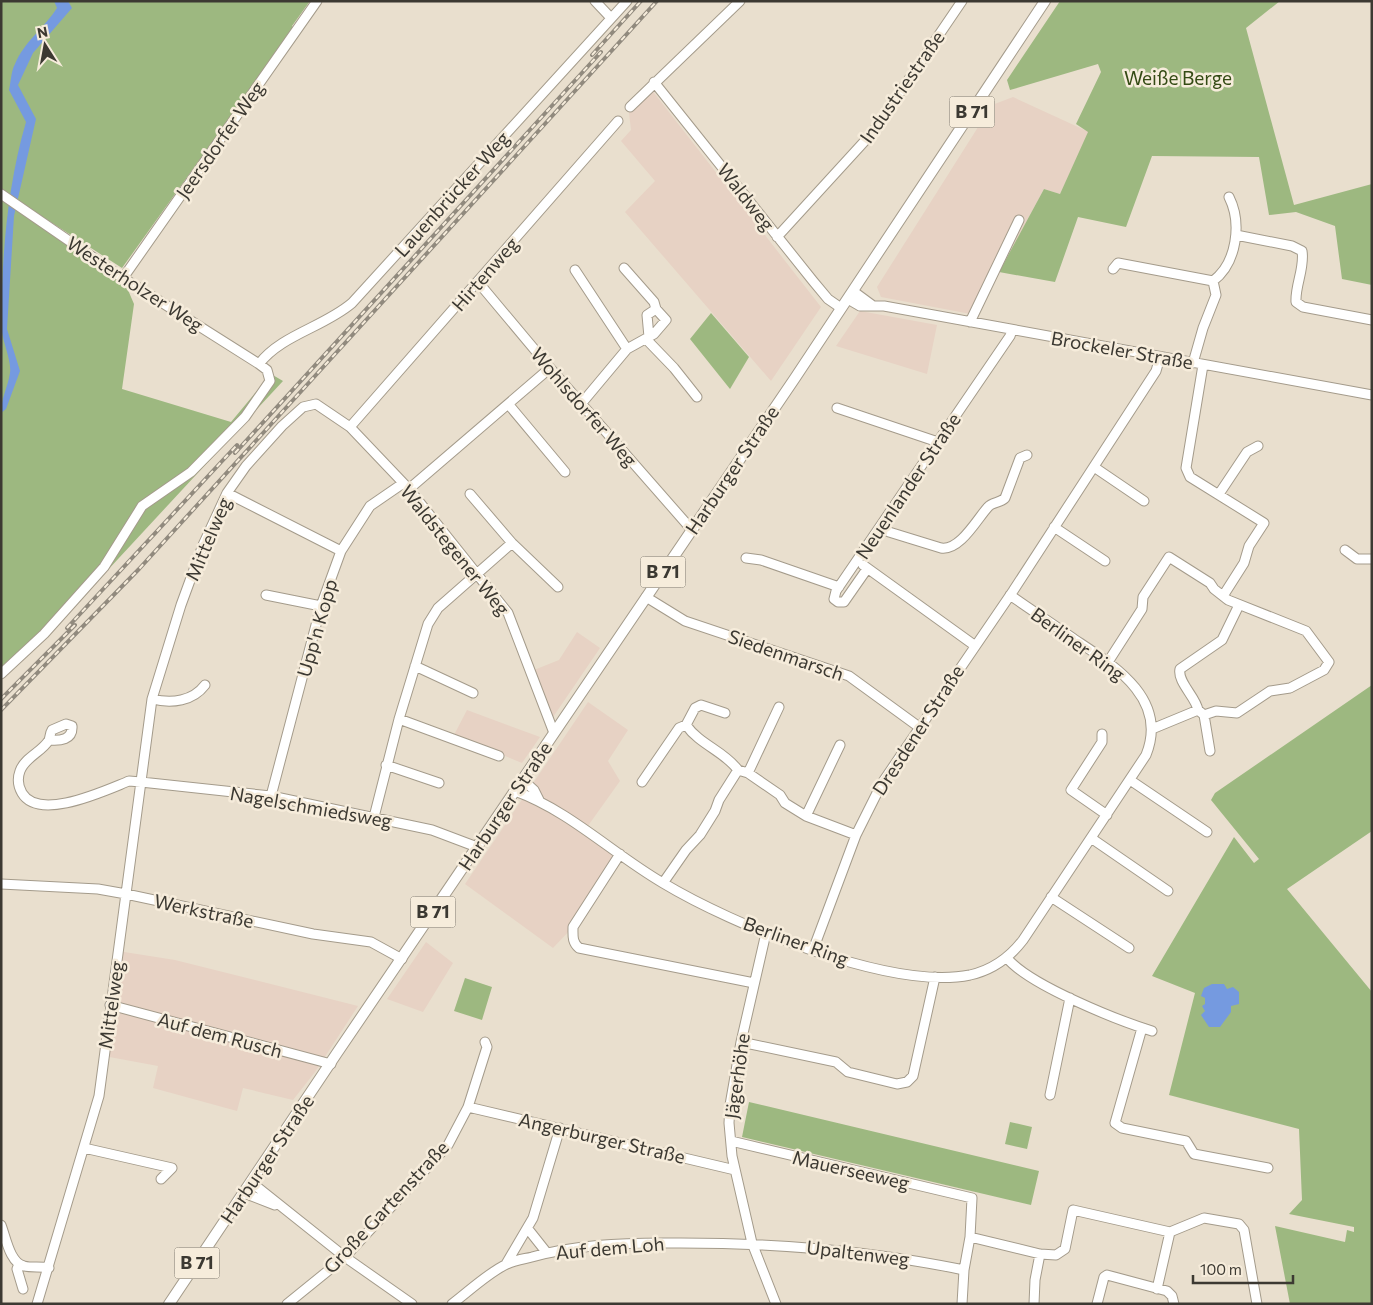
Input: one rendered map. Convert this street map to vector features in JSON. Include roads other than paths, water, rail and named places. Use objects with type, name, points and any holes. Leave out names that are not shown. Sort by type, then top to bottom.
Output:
[{"type":"main road","name":"Harburger Straße","points":[[169,1304],[842,308],[1046,1]]},
{"type":"street","name":"Jeersdorfer Weg","points":[[123,278],[317,1]]},
{"type":"street","points":[[595,1],[611,18]]},
{"type":"street","name":"Lauenbrücker Weg","points":[[259,364],[269,352],[338,314],[352,303],[627,1]]},
{"type":"street","points":[[630,107],[740,1]]},
{"type":"street","name":"Industriestraße","points":[[777,237],[873,132],[962,1]]},
{"type":"street","name":"Waldweg","points":[[654,82],[828,300],[842,308]]},
{"type":"street","name":"Hirtenweg","points":[[350,427],[618,121]]},
{"type":"street","name":"Westerholzer Weg","points":[[1,674],[44,634],[104,568],[142,506],[191,472],[245,417],[269,386],[269,374],[259,364],[123,278],[4,196]]},
{"type":"street","points":[[1213,281],[1226,269],[1236,235],[1234,207],[1229,197]]},
{"type":"street","points":[[970,322],[1019,220]]},
{"type":"street","points":[[1236,235],[1292,246],[1302,251],[1303,258],[1296,302],[1303,307],[1372,320]]},
{"type":"street","points":[[1113,269],[1118,264],[1213,281]]},
{"type":"street","points":[[581,404],[627,349],[647,338],[666,320],[656,308],[654,302],[624,268]]},
{"type":"street","points":[[575,270],[627,349]]},
{"type":"street","points":[[1193,363],[1203,328],[1216,295],[1213,281]]},
{"type":"street","name":"Wohlsdorfer Weg","points":[[478,282],[581,404],[692,530]]},
{"type":"street","name":"Brockeler Straße","points":[[850,295],[860,306],[872,305],[1193,363],[1371,392]]},
{"type":"street","points":[[656,308],[647,315],[647,338],[697,397]]},
{"type":"street","name":"Neuenlander Straße","points":[[867,568],[844,602],[838,602],[834,599],[839,587],[1010,336],[1012,330]]},
{"type":"street","name":"Dresdener Straße","points":[[813,950],[856,835],[882,783],[974,645],[1010,595],[1094,467],[1156,371],[1160,357]]},
{"type":"street","points":[[1203,364],[1186,468],[1190,477],[1264,523],[1249,546],[1244,562],[1222,596]]},
{"type":"street","name":"Upp'n Kopp","points":[[271,796],[321,606],[341,550],[370,506],[406,487],[509,405],[550,368]]},
{"type":"street","name":"Waldstegener Weg","points":[[308,404],[316,404],[350,427],[406,487],[508,613],[554,733]]},
{"type":"street","name":"Mittelweg","points":[[37,1304],[99,1096],[152,699],[181,605],[203,545],[227,493],[246,466],[269,440],[308,404]]},
{"type":"street","points":[[509,405],[565,472]]},
{"type":"street","points":[[837,408],[938,442]]},
{"type":"street","points":[[1219,494],[1247,452],[1258,446]]},
{"type":"street","points":[[880,526],[889,532],[942,548],[950,547],[966,535],[988,506],[1005,498],[1020,458],[1027,455]]},
{"type":"street","points":[[1094,467],[1144,501]]},
{"type":"street","points":[[227,493],[341,550]]},
{"type":"street","points":[[470,494],[512,543],[558,587]]},
{"type":"street","points":[[1054,527],[1105,561]]},
{"type":"street","points":[[374,817],[399,719],[428,624],[438,608],[512,543]]},
{"type":"street","points":[[1345,550],[1357,558],[1372,559]]},
{"type":"street","points":[[1108,662],[1142,609],[1143,596],[1168,557],[1210,583],[1222,596],[1306,631],[1328,662],[1324,670],[1290,688],[1270,691],[1236,713],[1216,711],[1201,713],[1152,729]]},
{"type":"street","points":[[746,558],[761,560],[839,587]]},
{"type":"street","points":[[858,560],[974,645]]},
{"type":"street","points":[[266,595],[321,606]]},
{"type":"street","name":"Berliner Ring","points":[[515,791],[539,800],[663,883],[766,933],[813,950],[888,971],[935,977],[972,974],[991,967],[1007,958],[1023,940],[1146,755],[1152,729],[1149,715],[1140,694],[1123,672],[1010,595]]},
{"type":"street","name":"Siedenmarsch","points":[[646,597],[685,621],[849,676],[919,726]]},
{"type":"street","points":[[1210,751],[1197,702],[1180,677],[1180,669],[1222,640],[1239,604]]},
{"type":"street","points":[[415,666],[472,693]]},
{"type":"street","points":[[152,699],[161,701],[186,699],[198,694],[206,685]]},
{"type":"street","points":[[642,782],[679,728],[686,725],[695,708],[701,705],[725,713]]},
{"type":"street","points":[[748,773],[778,707]]},
{"type":"street","points":[[399,719],[498,756]]},
{"type":"street","points":[[686,725],[694,737],[732,763],[738,770],[748,773],[780,794],[785,803],[806,816],[856,835]]},
{"type":"street","points":[[1102,734],[1102,742],[1071,790],[1107,815]]},
{"type":"street","name":"Nagelschmiedsweg","points":[[49,740],[32,755],[20,771],[18,786],[25,798],[36,803],[60,805],[129,781],[141,782],[271,796],[432,830],[477,847]]},
{"type":"street","points":[[806,816],[840,745]]},
{"type":"street","points":[[386,766],[438,783]]},
{"type":"street","points":[[663,883],[686,850],[700,835],[738,770]]},
{"type":"street","name":"Berliner Ring","points":[[523,780],[534,790],[539,800]]},
{"type":"street","points":[[1130,780],[1207,832]]},
{"type":"street","points":[[1091,838],[1168,891]]},
{"type":"street","points":[[620,854],[573,927],[572,938],[579,948],[754,983]]},
{"type":"street","name":"Werkstraße","points":[[1,884],[7,886],[98,889],[126,894],[313,934],[371,942],[402,959]]},
{"type":"street","points":[[1051,898],[1129,948]]},
{"type":"street","name":"Jägerhöhe","points":[[766,933],[741,1042],[730,1105],[731,1141],[735,1170],[752,1243],[776,1304]]},
{"type":"street","points":[[1007,958],[1021,971],[1070,998],[1152,1031]]},
{"type":"street","points":[[741,1042],[836,1062],[848,1072],[897,1084],[907,1082],[913,1076],[935,977]]},
{"type":"street","points":[[1050,1095],[1070,998]]},
{"type":"street","name":"Auf dem Rusch","points":[[110,1005],[331,1064]]},
{"type":"street","points":[[1142,1028],[1115,1124],[1122,1128],[1186,1141],[1194,1154],[1268,1168]]},
{"type":"street","name":"Große Gartenstraße","points":[[287,1304],[345,1257],[448,1145],[468,1107],[487,1047],[485,1042]]},
{"type":"street","name":"Angerburger Straße","points":[[468,1107],[735,1170]]},
{"type":"street","points":[[506,1264],[528,1229],[560,1128]]},
{"type":"street","name":"Mauerseeweg","points":[[731,1141],[972,1198],[970,1232]]},
{"type":"street","points":[[84,1148],[172,1168],[160,1179]]},
{"type":"street","points":[[251,1182],[345,1257],[412,1304]]},
{"type":"street","points":[[244,1192],[280,1207]]},
{"type":"street","points":[[962,1304],[964,1270],[970,1232],[1040,1254],[1056,1255],[1065,1249],[1073,1210],[1170,1232],[1204,1218],[1239,1224],[1244,1230],[1256,1304]]},
{"type":"street","points":[[1,1226],[14,1260],[24,1266],[49,1268]]},
{"type":"street","points":[[528,1229],[547,1253]]},
{"type":"street","points":[[1157,1289],[1170,1232]]},
{"type":"street","name":"Auf dem Loh","points":[[452,1304],[506,1264],[547,1253],[586,1246],[633,1243],[752,1243]]},
{"type":"street","name":"Upaltenweg","points":[[752,1243],[865,1252],[964,1270]]},
{"type":"street","points":[[1034,1304],[1035,1280],[1040,1254]]},
{"type":"street","points":[[19,1264],[17,1269],[23,1288]]},
{"type":"street","points":[[1097,1304],[1101,1284],[1107,1275],[1169,1292],[1177,1303]]},
{"type":"water","points":[[54,1],[68,1],[72,8],[33,53],[18,85],[36,119],[14,216],[7,329],[20,371],[6,409],[1,413],[10,373],[1,324],[4,247],[14,171],[26,122],[9,90],[13,70],[19,56],[57,8]]},
{"type":"water","points":[[1212,984],[1224,984],[1227,989],[1233,987],[1239,992],[1239,1004],[1231,1006],[1231,1012],[1220,1027],[1209,1027],[1201,1015],[1205,1011],[1202,1006],[1205,1004],[1205,998],[1201,996],[1204,988]]},
{"type":"railway","points":[[592,55],[641,1]]},
{"type":"railway","points":[[1,710],[139,569],[657,1]]},
{"type":"railway","points":[[235,453],[601,52]]},
{"type":"railway","points":[[67,628],[237,445]]},
{"type":"railway","points":[[1,699],[75,625]]},
{"type":"park label","name":"Weiße Berge","points":[[1178,78]]}]
